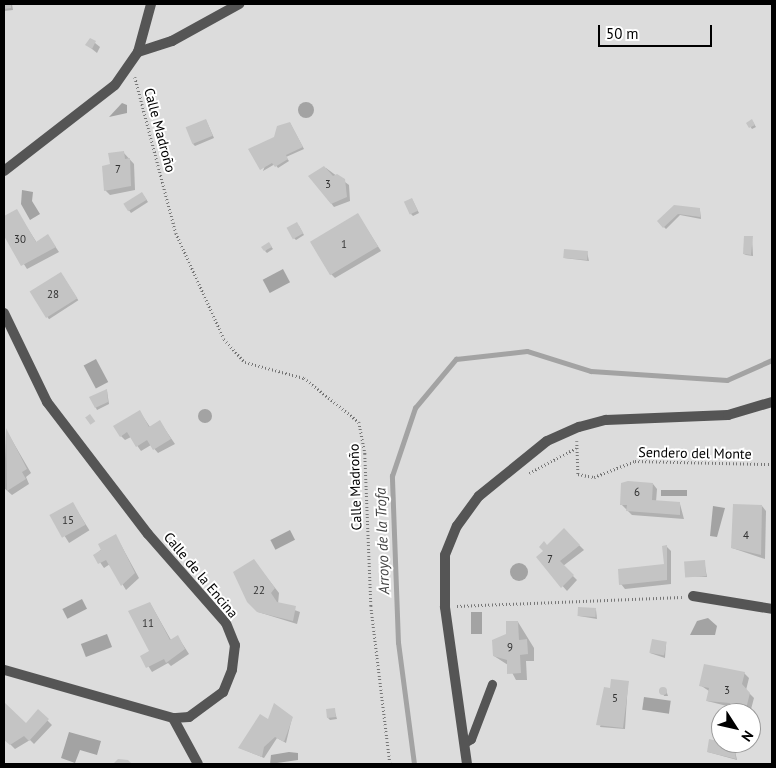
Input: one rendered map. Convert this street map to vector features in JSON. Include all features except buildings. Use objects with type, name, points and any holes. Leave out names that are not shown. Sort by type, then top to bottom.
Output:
[{"type":"street","points":[[4,171],[115,85],[131,67],[138,52],[151,4]]},
{"type":"street","points":[[138,52],[172,41],[239,4]]},
{"type":"street","name":"Calle de la Encina","points":[[4,313],[47,402],[148,534],[226,623],[235,646],[232,670],[223,692],[204,710],[173,718]]},
{"type":"street","points":[[467,764],[445,607],[445,555],[457,526],[479,496],[547,441],[579,427],[606,420],[728,415],[772,402]]},
{"type":"street","points":[[693,596],[772,609]]},
{"type":"street","points":[[4,670],[173,718],[198,764]]},
{"type":"lane","points":[[464,743],[472,738],[492,684]]},
{"type":"path","name":"Calle Madroño","points":[[131,67],[176,233],[224,339],[245,362],[304,378],[336,400],[361,427],[371,606],[390,764]]},
{"type":"path","name":"Sendero del Monte","points":[[579,427],[576,448],[578,474],[594,477],[635,461],[772,464]]},
{"type":"path","points":[[523,476],[576,448]]},
{"type":"path","points":[[445,607],[693,596]]},
{"type":"shaded area","points":[[4,4],[772,4],[772,764],[4,764]]},
{"type":"shaded area","points":[[306,102],[314,110],[306,118],[298,110]]},
{"type":"shaded area","points":[[122,103],[127,105],[127,113],[109,117]]},
{"type":"shaded area","points":[[22,190],[33,192],[32,201],[40,214],[30,220],[21,204]]},
{"type":"shaded area","points":[[283,269],[290,282],[270,293],[263,280]]},
{"type":"shaded area","points":[[96,359],[108,382],[96,389],[84,366]]},
{"type":"shaded area","points":[[202,409],[208,409],[212,416],[208,423],[202,423],[198,419],[198,413]]},
{"type":"shaded area","points":[[661,490],[687,490],[687,496],[661,496]]},
{"type":"shaded area","points":[[713,506],[725,508],[717,537],[710,536]]},
{"type":"shaded area","points":[[290,530],[295,540],[275,550],[270,540]]},
{"type":"shaded area","points":[[519,563],[525,566],[528,572],[525,578],[519,581],[513,578],[510,572],[513,566]]},
{"type":"shaded area","points":[[82,599],[87,609],[67,619],[62,609]]},
{"type":"shaded area","points":[[471,612],[482,612],[482,634],[471,634]]},
{"type":"shaded area","points":[[708,618],[717,626],[715,635],[690,635],[697,621]]},
{"type":"shaded area","points":[[107,634],[112,647],[86,657],[81,644]]},
{"type":"shaded area","points":[[644,697],[671,701],[669,714],[642,710]]},
{"type":"shaded area","points":[[69,732],[101,741],[97,755],[80,750],[75,763],[61,758]]},
{"type":"shaded area","points":[[289,752],[298,753],[298,760],[270,764],[271,755]]},
{"type":"waterway","name":"Arroyo de la Trofa","points":[[414,764],[398,643],[392,476],[415,408],[456,359],[527,351],[591,371],[727,380],[772,360]]}]
